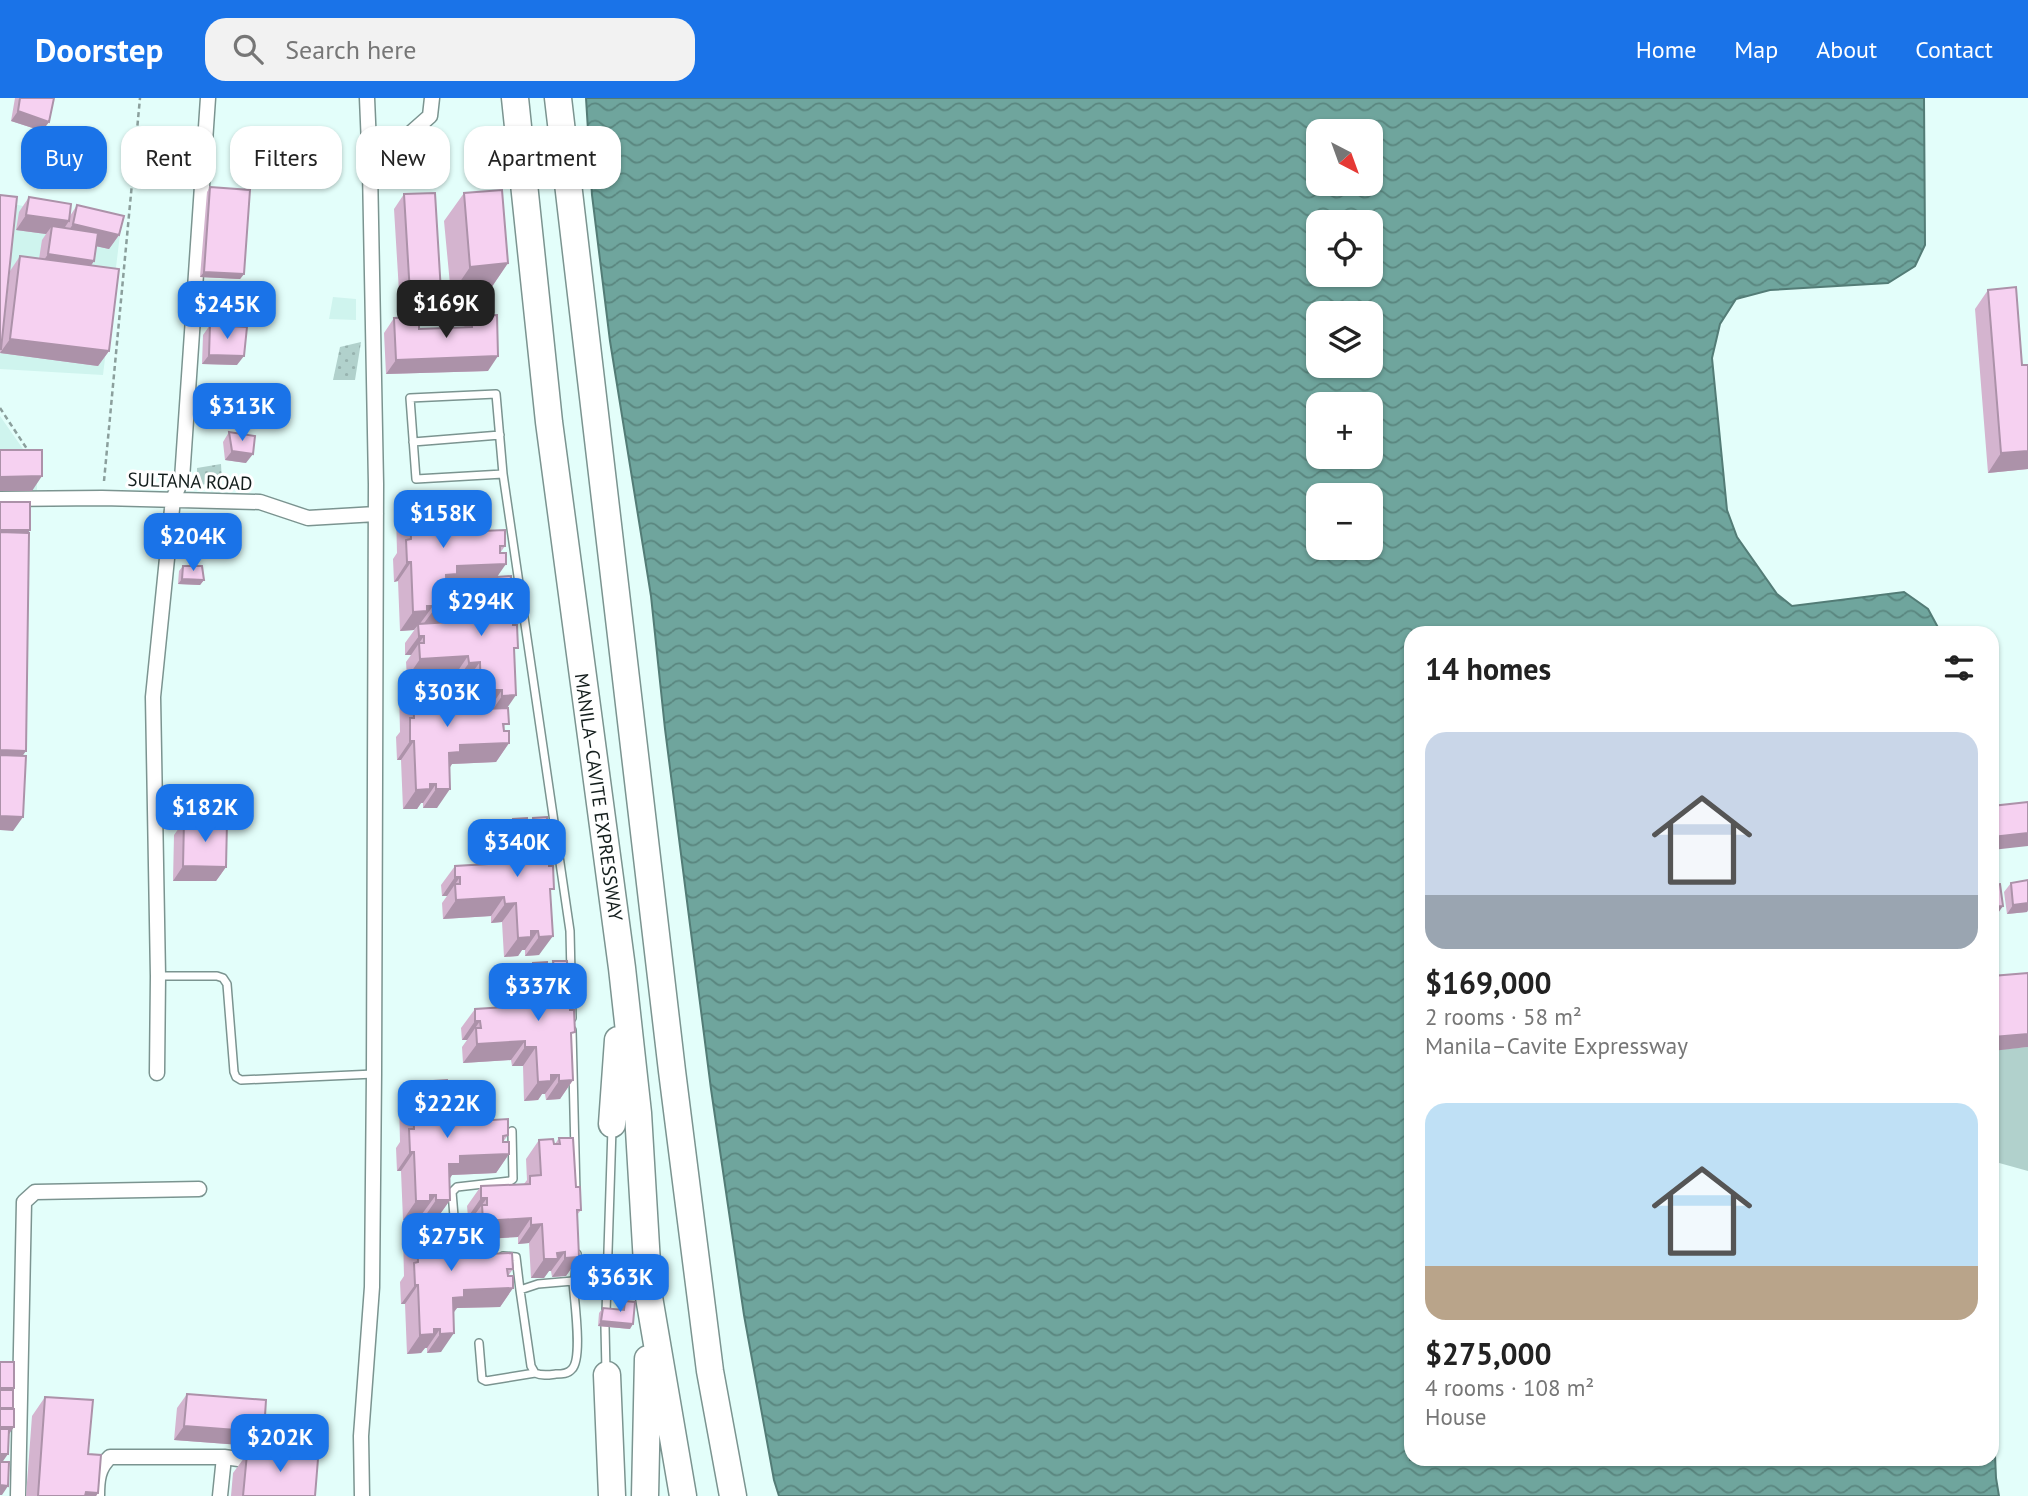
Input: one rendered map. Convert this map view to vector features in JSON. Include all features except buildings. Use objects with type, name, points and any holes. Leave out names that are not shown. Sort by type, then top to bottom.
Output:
[{"type":"highway","name":"MANILA–CAVITE EXPRESSWAY","points":[[515,98],[549,422],[622,968],[638,1113],[649,1297],[683,1496]]},
{"type":"highway","name":"MANILA–CAVITE EXPRESSWAY","points":[[558,98],[670,1057],[710,1371],[733,1496]]},
{"type":"highway","points":[[612,1124],[622,968]]},
{"type":"highway","points":[[645,1496],[649,1297]]},
{"type":"highway","points":[[710,1371],[743,1496]]},
{"type":"highway","points":[[607,1375],[612,1496]]},
{"type":"street","points":[[157,1073],[153,697],[173,499],[182,479],[208,98]]},
{"type":"street","points":[[366,98],[368,126]]},
{"type":"street","points":[[419,126],[430,116],[432,98]]},
{"type":"street","points":[[362,1496],[361,1436],[372,1287],[374,1074],[376,514],[370,189]]},
{"type":"street","name":"SULTANA ROAD","points":[[0,499],[102,498],[260,502],[308,518],[376,514]]},
{"type":"street","points":[[18,1496],[24,1202],[35,1192],[199,1189]]},
{"type":"street","points":[[97,1496],[97,1479],[102,1465],[110,1457],[224,1457],[279,1464]]},
{"type":"street","points":[[220,1496],[224,1457]]},
{"type":"lane","points":[[503,474],[416,479],[410,398],[496,394],[503,474],[570,931],[576,1198]]},
{"type":"lane","points":[[413,442],[500,435]]},
{"type":"lane","points":[[158,976],[223,978],[227,984],[234,1072],[241,1080],[374,1074]]},
{"type":"lane","points":[[606,1313],[612,1124]]},
{"type":"lane","points":[[486,1255],[457,1253],[453,1192],[457,1187],[513,1179],[512,1130]]},
{"type":"lane","points":[[479,1343],[482,1379],[486,1381],[534,1373],[541,1376],[565,1374],[572,1370],[576,1363],[577,1345],[573,1282],[577,1239]]},
{"type":"lane","points":[[500,1255],[516,1257],[534,1373]]},
{"type":"lane","points":[[520,1290],[538,1284],[573,1282]]},
{"type":"lane","points":[[605,1327],[607,1375]]},
{"type":"path","points":[[102,498],[140,98]]},
{"type":"path","points":[[0,408],[32,458]]},
{"type":"shaded area","points":[[13,204],[121,226],[103,375],[0,369],[0,337]]},
{"type":"shaded area","points":[[333,297],[356,299],[356,320],[329,319]]},
{"type":"shaded area","points":[[361,342],[355,380],[333,380],[340,347]]},
{"type":"shaded area","points":[[0,416],[37,469],[37,495],[0,496]]},
{"type":"shaded area","points":[[221,464],[222,483],[197,485],[197,468]]},
{"type":"shaded area","points":[[2028,1047],[2028,1171],[1999,1163],[1999,1049]]},
{"type":"water","points":[[586,98],[1924,98],[1925,245],[1915,266],[1888,283],[1770,290],[1736,299],[1720,324],[1712,358],[1727,510],[1737,537],[1777,594],[1792,606],[1904,592],[1928,609],[1937,626],[1404,626],[1404,1466],[1995,1466],[1999,1496],[779,1496],[744,1315],[711,1089],[665,729],[651,596],[610,341],[592,195],[592,189],[621,189],[621,126],[588,126]]}]
